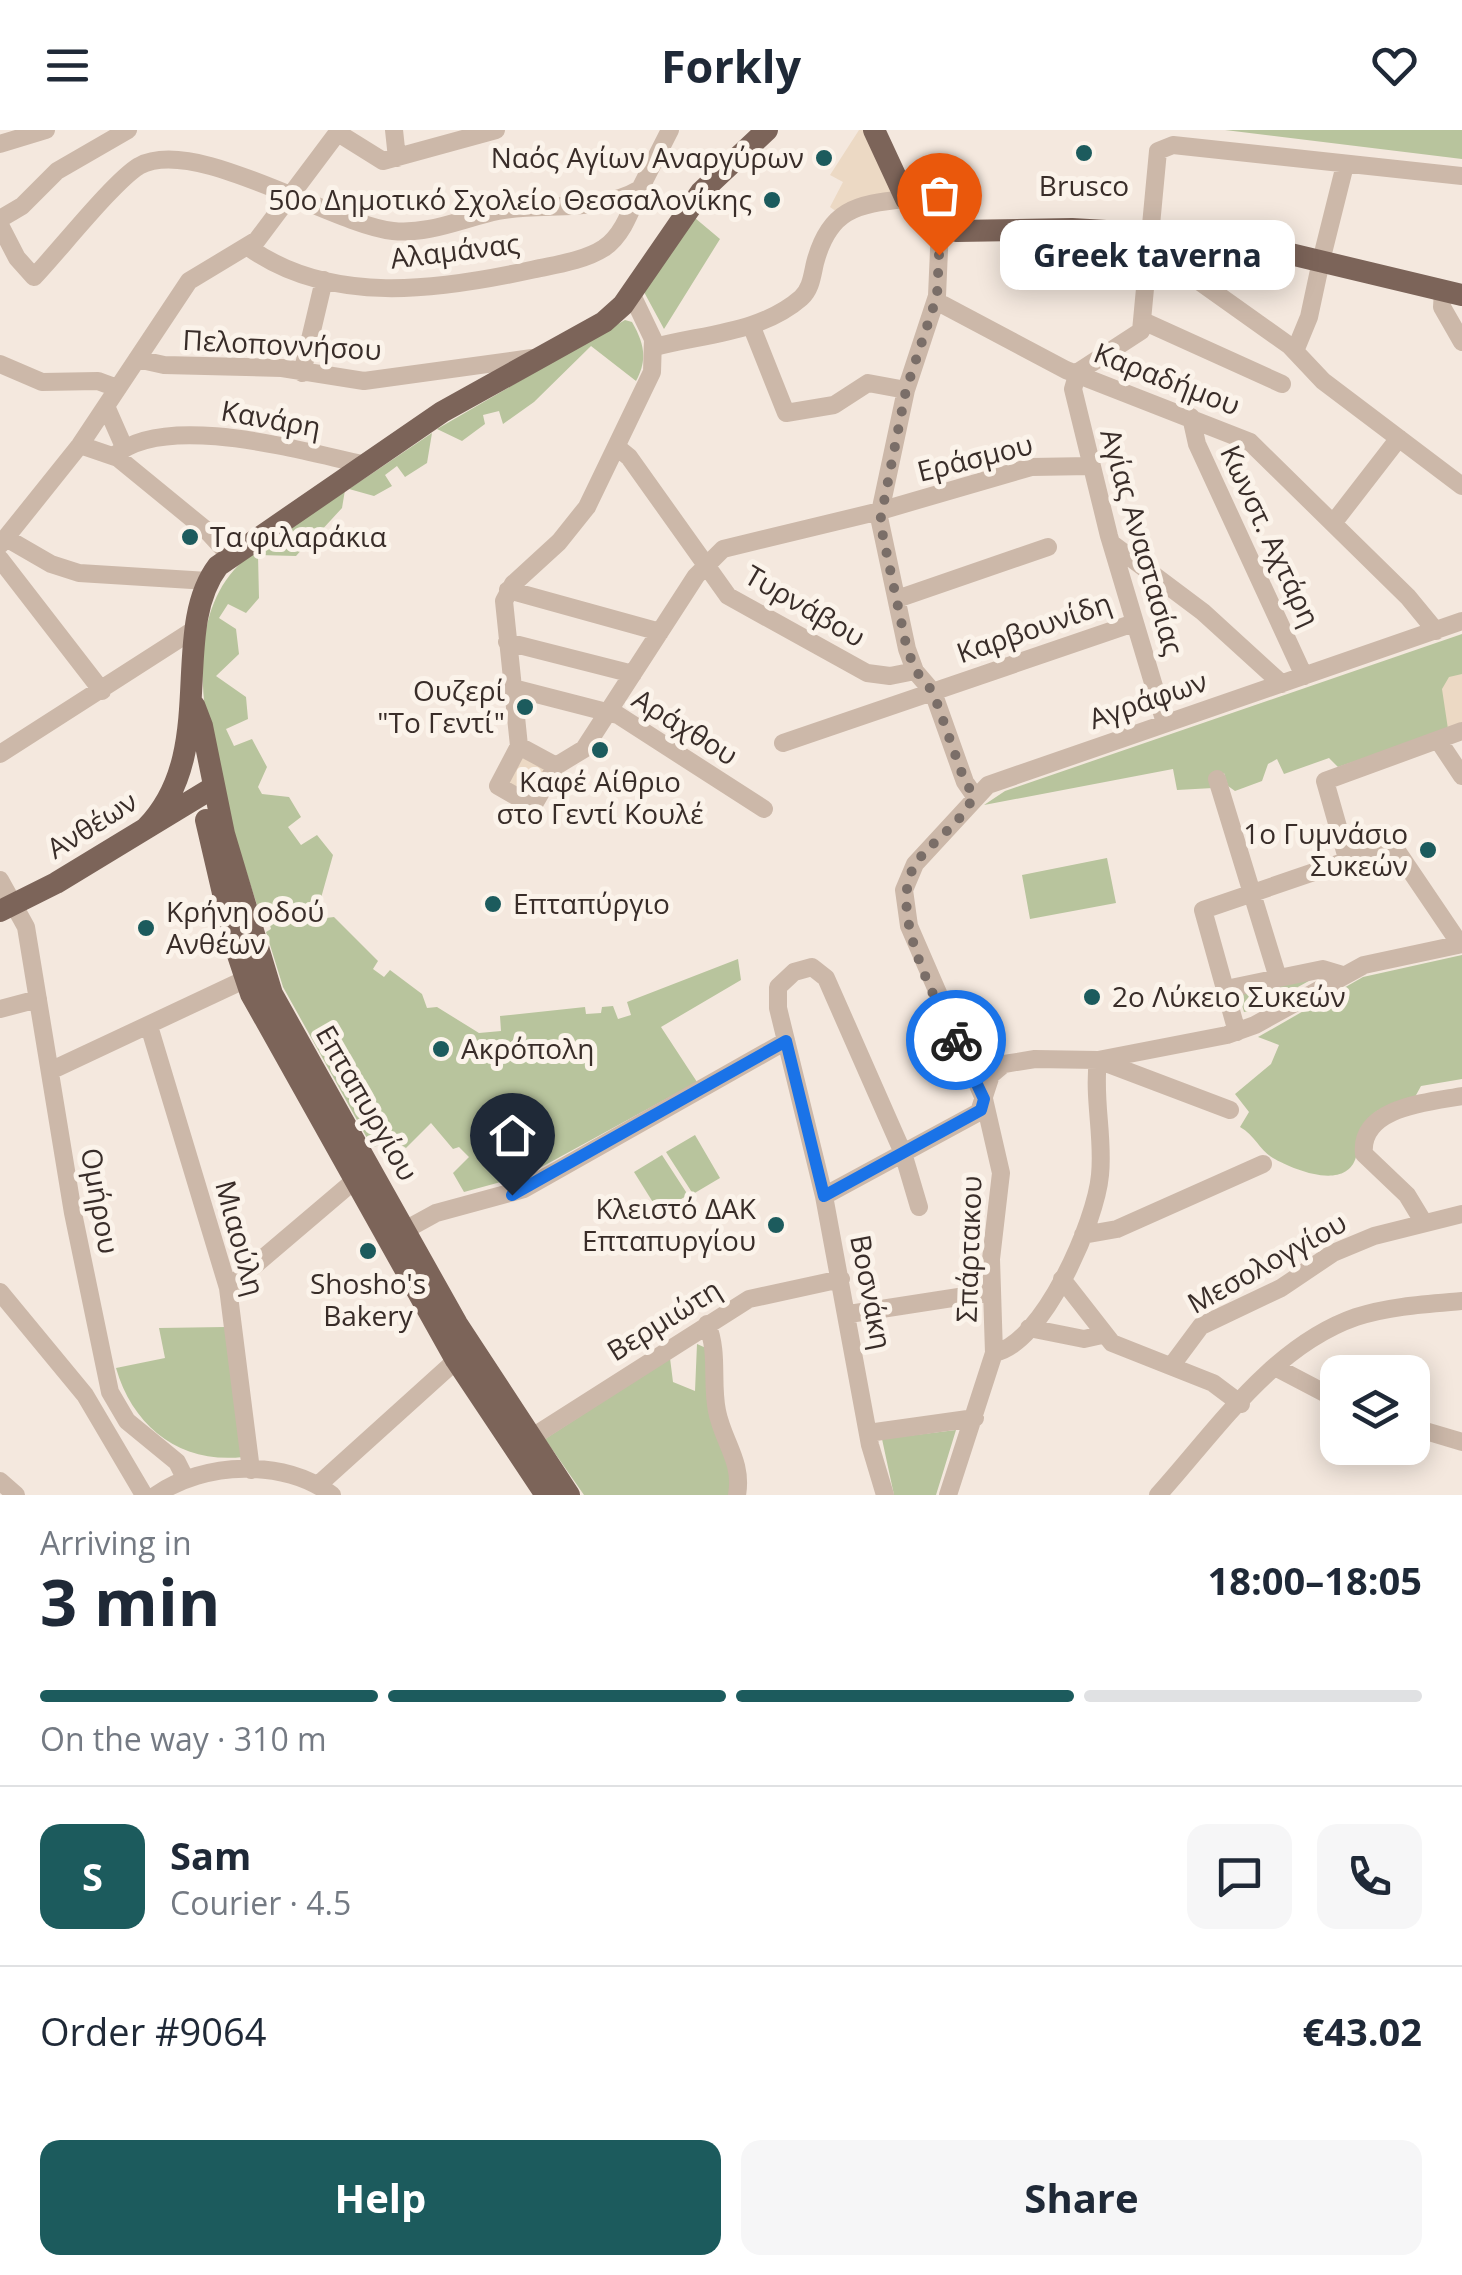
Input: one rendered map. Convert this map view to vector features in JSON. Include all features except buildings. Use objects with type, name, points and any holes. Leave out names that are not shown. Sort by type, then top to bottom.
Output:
[{"type":"main road","name":"Επταπυργίου","points":[[546,1495],[464,1353],[355,1180],[246,979],[192,714],[198,627],[208,581],[230,556],[482,387],[596,328],[631,293],[701,192],[768,130]]},
{"type":"main road","points":[[874,130],[906,199],[922,217],[940,228],[1221,240],[1323,255],[1452,293]]},
{"type":"main road","points":[[146,828],[172,793],[192,714]]},
{"type":"main road","name":"Επταπυργίου","points":[[208,791],[267,982],[405,1230],[464,1353],[569,1495]]},
{"type":"main road","name":"Ανθέων","points":[[8,908],[208,791]]},
{"type":"street","points":[[0,144],[46,130]]},
{"type":"street","points":[[128,130],[57,171],[0,222],[17,258],[34,277],[141,165],[190,163],[230,170],[371,227],[397,232],[501,210],[599,202],[640,189]]},
{"type":"street","points":[[394,130],[397,158]]},
{"type":"street","points":[[208,581],[79,573],[3,541],[80,445],[193,277],[248,247],[292,197],[338,134],[376,160],[397,158],[496,130]]},
{"type":"street","name":"Αλαμάνας","points":[[248,247],[277,265],[324,280],[406,289],[464,283],[569,261],[600,250],[616,238],[670,130]]},
{"type":"street","points":[[1076,374],[1136,338],[1143,321],[1161,147],[1462,176]]},
{"type":"street","points":[[1295,351],[1311,310],[1345,165]]},
{"type":"street","points":[[655,347],[752,325],[806,292],[821,242],[838,217],[855,208],[906,199]]},
{"type":"street","points":[[940,228],[936,301],[906,390],[880,511],[896,599],[916,671],[933,692],[965,782],[974,795]]},
{"type":"street","points":[[1149,239],[1462,486]]},
{"type":"street","points":[[302,373],[324,280]]},
{"type":"street","points":[[631,293],[643,311],[655,347],[652,372],[582,516],[508,590],[503,610],[519,746],[498,782],[502,789],[533,806],[556,766],[582,752],[704,565]]},
{"type":"street","points":[[1452,293],[1441,304],[1462,342]]},
{"type":"street","name":"Καραδήμου","points":[[936,301],[1076,374],[1250,442],[1334,522],[1436,630]]},
{"type":"street","points":[[1143,321],[1282,384]]},
{"type":"street","points":[[752,325],[786,413],[834,404],[868,384],[906,390]]},
{"type":"street","name":"Πελοποννήσου","points":[[137,359],[164,366],[278,367],[375,380],[542,356]]},
{"type":"street","points":[[0,364],[42,382],[98,381],[117,388]]},
{"type":"street","name":"Αγίας Αναστασίας","points":[[1076,374],[1074,398],[1091,466],[1166,724]]},
{"type":"street","points":[[106,406],[119,451],[230,556]]},
{"type":"street","name":"Κωνστ. Αχτάρη","points":[[1191,417],[1193,436],[1304,676]]},
{"type":"street","name":"Κανάρη","points":[[119,451],[141,440],[220,436],[362,464]]},
{"type":"street","points":[[1334,522],[1399,438]]},
{"type":"street","points":[[80,445],[119,451]]},
{"type":"street","name":"Τυρνάβου","points":[[618,448],[629,457],[724,593],[860,670],[884,676],[916,671]]},
{"type":"street","name":"Εράσμου","points":[[704,565],[730,546],[880,511],[1031,466],[1091,466]]},
{"type":"street","points":[[1111,543],[1190,602],[1282,684]]},
{"type":"street","points":[[896,599],[1048,547]]},
{"type":"street","points":[[0,558],[102,692]]},
{"type":"street","points":[[508,590],[660,632]]},
{"type":"street","name":"Αγράφων","points":[[904,896],[915,864],[964,815],[974,795],[1002,780],[1462,622]]},
{"type":"street","name":"Καρβουνίδη","points":[[783,744],[1134,623]]},
{"type":"street","points":[[0,754],[198,627]]},
{"type":"street","points":[[507,642],[633,674]]},
{"type":"street","name":"Αράχθου","points":[[514,688],[610,712],[764,809]]},
{"type":"street","points":[[1348,862],[1325,781],[1462,732]]},
{"type":"street","points":[[1438,740],[1462,776]]},
{"type":"street","points":[[519,746],[556,766]]},
{"type":"street","points":[[1217,779],[1278,978]]},
{"type":"street","points":[[824,1196],[979,1112],[991,1074],[1004,1064],[1035,1059],[1098,1060],[1238,1032],[1379,960],[1461,944],[1393,845],[1203,910],[1238,1032]]},
{"type":"street","name":"Ομήρου","points":[[0,880],[8,908],[26,926],[105,1370],[121,1414],[141,1436],[178,1462],[184,1478]]},
{"type":"street","name":"Σπάρτακου","points":[[904,896],[922,961],[984,1099],[997,1142],[1002,1185],[991,1292],[994,1353],[948,1495]]},
{"type":"street","name":"Βοσνάκη","points":[[885,1495],[868,1433],[824,1196],[786,1041],[778,987],[794,972],[818,968],[826,978],[902,1153]]},
{"type":"street","points":[[1226,989],[1323,968],[1343,976]]},
{"type":"street","points":[[50,1071],[246,979]]},
{"type":"street","points":[[0,1009],[38,999]]},
{"type":"street","name":"Μιαούλη","points":[[149,1026],[228,1288],[251,1470]]},
{"type":"street","points":[[405,1230],[436,1214],[524,1189],[786,1041]]},
{"type":"street","points":[[1098,1060],[1230,1110]]},
{"type":"street","points":[[994,1353],[1012,1347],[1028,1328],[1062,1279],[1083,1235],[1101,1170],[1098,1060]]},
{"type":"street","points":[[1424,1223],[1407,1195],[1364,1154],[1363,1146],[1372,1127],[1385,1116],[1462,1096]]},
{"type":"street","points":[[902,1153],[919,1207]]},
{"type":"street","points":[[1083,1235],[1129,1224],[1263,1164]]},
{"type":"street","points":[[228,1288],[355,1180]]},
{"type":"street","name":"Μεσολογγίου","points":[[1172,1365],[1193,1335],[1209,1321],[1281,1288],[1345,1246],[1462,1214]]},
{"type":"street","name":"Βερμιώτη","points":[[529,1439],[707,1324],[765,1293],[841,1279]]},
{"type":"street","points":[[1062,1279],[1102,1335],[1120,1348],[1214,1383],[1240,1404]]},
{"type":"street","points":[[0,1292],[82,1392],[144,1495]]},
{"type":"street","points":[[848,1314],[991,1292]]},
{"type":"street","points":[[1158,1495],[1275,1367],[1310,1341],[1354,1318],[1462,1301]]},
{"type":"street","points":[[707,1324],[715,1351],[716,1408],[738,1464],[737,1495]]},
{"type":"street","points":[[1028,1328],[1084,1339],[1102,1335]]},
{"type":"street","points":[[156,1495],[184,1478],[251,1470],[285,1474],[325,1490],[464,1353]]},
{"type":"street","points":[[1275,1367],[1320,1391]]},
{"type":"street","points":[[82,1392],[105,1370]]},
{"type":"street","points":[[868,1433],[975,1418]]},
{"type":"street","points":[[1430,1432],[1462,1442]]},
{"type":"street","points":[[0,1481],[16,1495]]},
{"type":"green space","points":[[1225,130],[1462,130],[1462,159]]},
{"type":"green space","points":[[695,218],[720,239],[664,329],[644,292]]},
{"type":"green space","points":[[625,320],[632,322],[643,351],[636,381],[591,346],[534,402],[503,424],[499,411],[483,415],[485,424],[462,441],[437,429]]},
{"type":"green space","points":[[432,433],[427,463],[405,477],[397,466],[385,475],[392,486],[374,496],[349,489]]},
{"type":"green space","points":[[345,490],[342,508],[319,533],[312,527],[300,541],[305,546],[296,556],[258,555],[259,598],[246,613],[228,604],[219,618],[236,629],[239,654],[216,676],[246,697],[248,719],[226,729],[234,746],[252,739],[267,767],[258,787],[262,794],[289,797],[301,817],[288,827],[301,845],[317,835],[333,855],[321,898],[326,918],[334,917],[378,961],[373,969],[384,977],[390,970],[422,994],[427,1008],[437,1007],[479,1033],[501,1031],[500,1016],[585,1007],[586,1014],[601,1013],[602,1007],[613,1006],[618,1019],[631,1015],[627,1002],[738,959],[741,980],[661,1027],[697,1082],[527,1175],[464,1192],[453,1173],[469,1157],[459,1147],[453,1149],[431,1123],[406,1148],[397,1142],[372,1147],[283,987],[266,932],[271,929],[269,921],[262,922],[210,743],[203,694],[204,648],[213,605],[245,558]]},
{"type":"green space","points":[[1462,634],[1462,725],[1338,767],[1329,758],[1284,774],[1277,759],[1268,764],[1262,781],[1235,791],[1228,786],[1224,773],[1210,775],[1213,788],[1177,790],[1173,769],[984,805],[1005,791]]},
{"type":"green space","points":[[1107,858],[1116,903],[1030,919],[1022,875]]},
{"type":"green space","points":[[1462,955],[1462,1079],[1421,1086],[1415,1097],[1372,1115],[1350,1168],[1330,1176],[1282,1163],[1268,1155],[1240,1127],[1249,1112],[1235,1094],[1271,1064],[1279,1045],[1258,1037],[1363,977]]},
{"type":"green space","points":[[1316,977],[1258,1009],[1244,1012],[1239,994]]},
{"type":"green space","points":[[695,1135],[720,1178],[693,1194],[666,1152]]},
{"type":"green space","points":[[662,1155],[688,1195],[659,1212],[634,1172]]},
{"type":"green space","points":[[225,1327],[243,1457],[199,1454],[162,1437],[134,1408],[116,1368],[165,1358],[159,1328]]},
{"type":"green space","points":[[697,1344],[706,1348],[734,1471],[730,1495],[584,1495],[545,1439],[670,1358],[673,1382],[695,1391]]},
{"type":"green space","points":[[956,1430],[936,1495],[894,1495],[882,1439]]},
{"type":"shaded area","points":[[859,130],[874,130],[906,199],[841,215],[830,207],[843,182],[830,175]]},
{"type":"shaded area","points":[[1462,674],[1462,725],[1448,729],[1442,689],[1449,677]]},
{"type":"shaded area","points":[[519,752],[551,769],[533,801],[501,784]]},
{"type":"way so far","points":[[939,255],[937,296],[906,390],[880,516],[907,649],[916,671],[933,692],[965,782],[974,795],[964,815],[915,864],[904,890],[912,935],[956,1040]]},
{"type":"place","name":"Brusco","points":[[1084,153]]},
{"type":"place","name":"Ναός Αγίων Αναργύρων","points":[[824,158]]},
{"type":"place","name":"50ο Δημοτικό Σχολείο Θεσσαλονίκης","points":[[772,200]]},
{"type":"place","name":"Greek taverna","points":[[939,255]]},
{"type":"place","name":"Τα φιλαράκια","points":[[190,537]]},
{"type":"place","name":"Ουζερί \"Το Γεντί\"","points":[[525,707]]},
{"type":"place","name":"Καφέ Αίθριο στο Γεντί Κουλέ","points":[[600,750]]},
{"type":"place","name":"1ο Γυμνάσιο Συκεών","points":[[1428,850]]},
{"type":"place","name":"Επταπύργιο","points":[[493,904]]},
{"type":"place","name":"Κρήνη οδού Ανθέων","points":[[146,928]]},
{"type":"place","name":"2ο Λύκειο Συκεών","points":[[1092,997]]},
{"type":"place","name":"Ακρόπολη","points":[[441,1049]]},
{"type":"place","name":"Κλειστό ΔΑΚ Επταπυργίου","points":[[776,1225]]},
{"type":"place","name":"Shosho's Bakery","points":[[368,1251]]},
{"type":"route","points":[[512,1195],[786,1041],[824,1196],[981,1110],[984,1099],[956,1040]]}]
